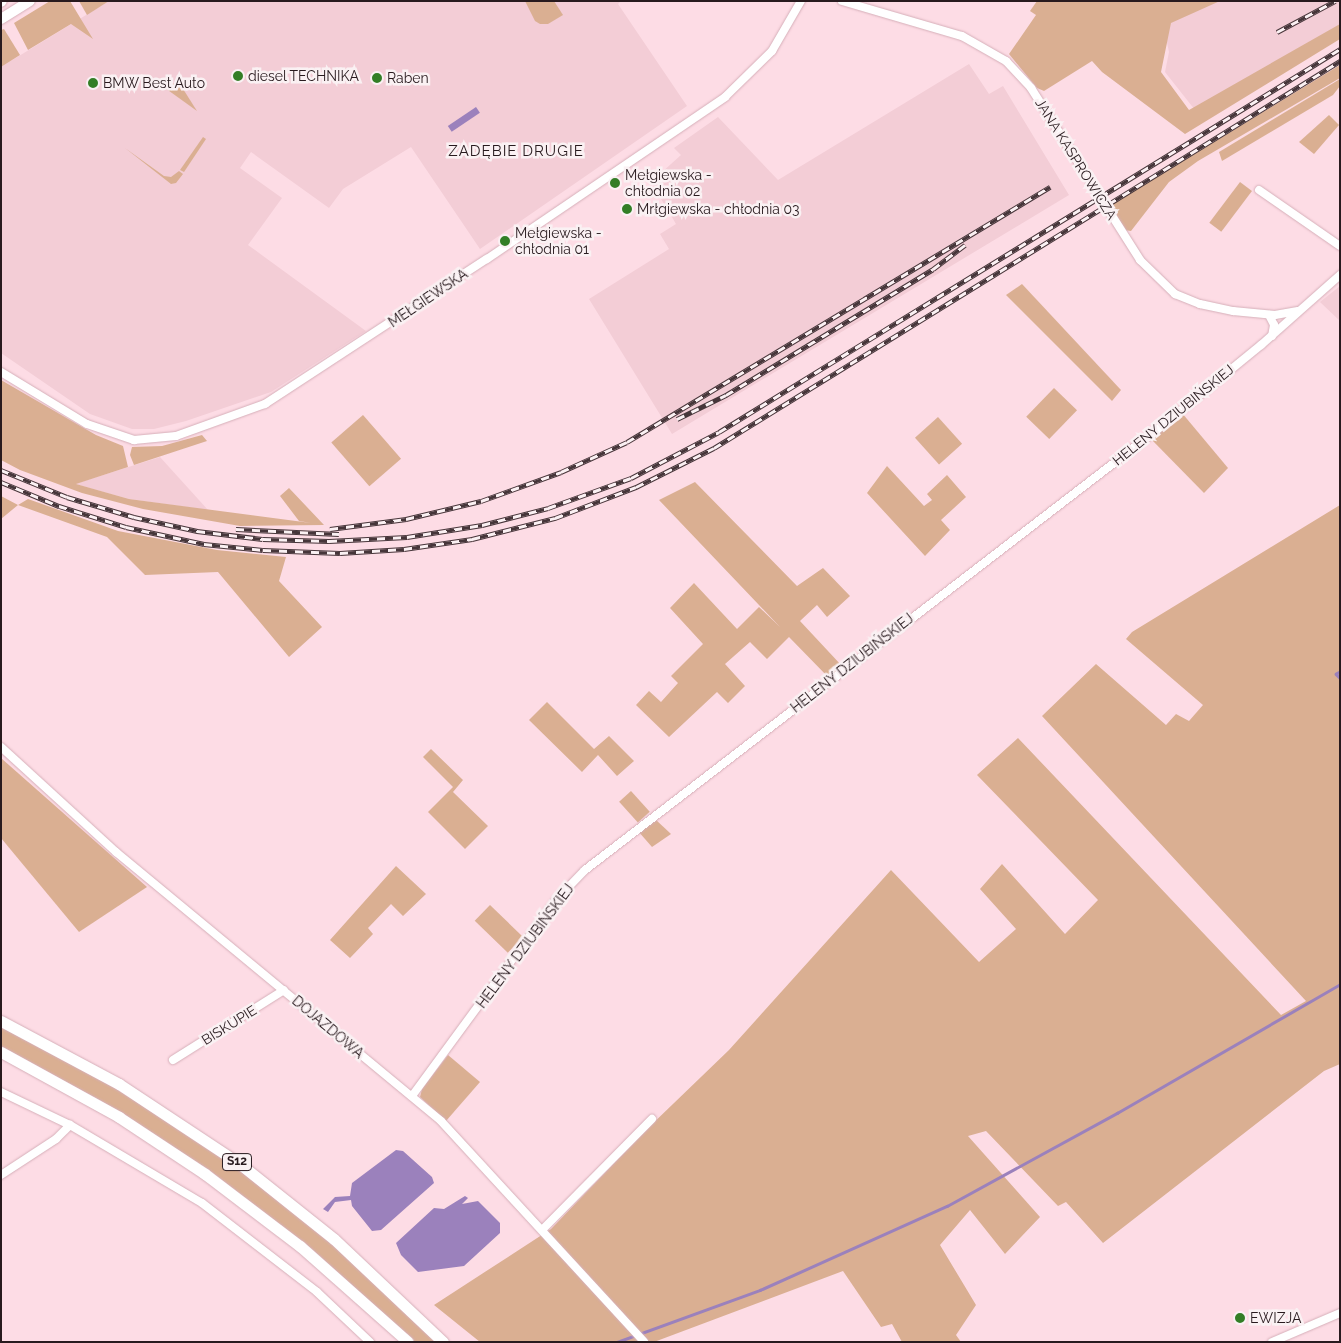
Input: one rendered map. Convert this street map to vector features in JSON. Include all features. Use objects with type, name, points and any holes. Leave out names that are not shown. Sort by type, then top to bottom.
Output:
[{"type":"highway","name":"S12","points":[[1,1021],[125,1088],[240,1164],[341,1244],[443,1342]]},
{"type":"highway","name":"S12","points":[[1,1052],[103,1108],[205,1174],[307,1251],[408,1342]]},
{"type":"main road","points":[[1,19],[30,1]]},
{"type":"street","name":"MEŁGIEWSKA","points":[[1,372],[86,424],[134,440],[176,436],[265,404],[291,390],[487,260],[725,97],[772,51],[801,1]]},
{"type":"street","name":"JANA KASPROWICZA","points":[[842,1],[962,36],[1006,61],[1031,88],[1126,240],[1154,276],[1175,294],[1193,302],[1269,315],[1300,310]]},
{"type":"street","points":[[1259,190],[1340,246]]},
{"type":"street","name":"HELENY DZIUBIŃSKIEJ","points":[[412,1096],[559,897],[592,864],[1158,429],[1272,336],[1340,275]]},
{"type":"street","points":[[1269,315],[1274,326],[1272,336]]},
{"type":"street","name":"DOJAZDOWA","points":[[1,747],[116,852],[447,1127],[543,1229],[643,1340]]},
{"type":"street","name":"BISKUPIE","points":[[173,1060],[284,990]]},
{"type":"street","points":[[1,1092],[70,1125],[202,1202],[316,1292],[368,1341]]},
{"type":"street","points":[[543,1229],[652,1119]]},
{"type":"street","points":[[1,1175],[56,1139],[70,1125]]},
{"type":"street","points":[[1272,1342],[1340,1313]]},
{"type":"shaded area","points":[[50,1],[70,1],[93,39],[71,24],[28,50],[14,23]]},
{"type":"shaded area","points":[[79,1],[109,1],[87,15]]},
{"type":"shaded area","points":[[109,1],[621,1],[618,4],[687,106],[480,249],[411,147],[343,189],[329,208],[251,152],[240,168],[282,198],[248,245],[366,331],[271,392],[186,421],[154,429],[132,429],[90,414],[1,353],[1,67]]},
{"type":"shaded area","points":[[525,1],[554,1],[563,15],[548,24],[540,24],[535,21]]},
{"type":"shaded area","points":[[1037,1],[1220,1],[1171,23],[1161,72],[1189,110],[1340,24],[1340,39],[1185,134],[1102,72],[1092,61],[1044,91],[1037,88],[1009,54],[1036,15],[1030,11]]},
{"type":"shaded area","points":[[1158,1],[1340,1],[1340,25],[1195,110],[1165,72],[1169,52]]},
{"type":"shaded area","points":[[4,29],[20,55],[1,67],[1,30]]},
{"type":"shaded area","points":[[969,64],[989,94],[1003,86],[1069,195],[672,434],[589,299],[669,249],[660,234],[676,224],[651,182],[681,155],[674,148],[718,117],[778,180]]},
{"type":"shaded area","points":[[1340,65],[1340,78],[1198,161],[1169,182],[1131,231],[1124,230],[1111,205]]},
{"type":"shaded area","points":[[1340,79],[1340,86],[1333,95],[1222,161],[1219,152]]},
{"type":"shaded area","points":[[178,81],[197,111],[165,88]]},
{"type":"shaded area","points":[[476,107],[480,113],[452,132],[448,126]]},
{"type":"shaded area","points":[[1329,115],[1339,125],[1314,154],[1299,142]]},
{"type":"shaded area","points":[[203,137],[206,139],[184,172],[180,170]]},
{"type":"shaded area","points":[[125,148],[164,176],[171,177],[179,171],[183,174],[176,183],[171,184]]},
{"type":"shaded area","points":[[1240,182],[1252,191],[1221,232],[1209,223]]},
{"type":"shaded area","points":[[1022,284],[1121,390],[1112,401],[1006,295]]},
{"type":"shaded area","points":[[1340,286],[1340,321],[1320,302]]},
{"type":"shaded area","points":[[1,380],[96,435],[123,446],[128,467],[76,484],[129,499],[311,523],[299,521],[280,496],[289,488],[324,525],[240,526],[143,509],[82,493],[20,470],[1,460]]},
{"type":"shaded area","points":[[1054,388],[1077,410],[1049,439],[1026,417]]},
{"type":"shaded area","points":[[1182,413],[1228,468],[1204,493],[1150,438]]},
{"type":"shaded area","points":[[363,415],[401,459],[369,486],[331,443]]},
{"type":"shaded area","points":[[938,417],[962,444],[939,464],[915,438]]},
{"type":"shaded area","points":[[202,435],[207,441],[134,465],[130,455],[132,447],[162,446]]},
{"type":"shaded area","points":[[160,457],[208,510],[129,499],[75,484]]},
{"type":"shaded area","points":[[887,466],[924,506],[932,500],[927,494],[947,475],[966,497],[941,520],[950,530],[925,556],[867,493]]},
{"type":"shaded area","points":[[695,482],[797,586],[823,568],[850,596],[827,617],[817,605],[800,621],[842,666],[829,678],[789,637],[767,659],[750,642],[725,664],[745,686],[728,703],[717,692],[669,737],[636,705],[649,691],[661,702],[678,683],[671,676],[703,644],[670,608],[694,583],[737,629],[759,607],[780,627],[659,500]]},
{"type":"shaded area","points":[[1,496],[18,505],[1,519]]},
{"type":"shaded area","points":[[28,499],[118,531],[217,550],[286,557],[279,581],[322,627],[289,657],[218,572],[145,575],[107,537],[18,505]]},
{"type":"shaded area","points":[[1340,505],[1340,1064],[1324,1071],[1103,1243],[1066,1202],[1058,1206],[986,1131],[968,1136],[1040,1217],[1005,1254],[970,1210],[940,1245],[976,1305],[956,1335],[961,1342],[902,1342],[892,1324],[881,1327],[843,1271],[654,1342],[480,1342],[434,1305],[551,1229],[646,1130],[729,1050],[891,870],[979,962],[1016,929],[980,889],[1002,864],[1065,934],[1098,900],[977,775],[1018,738],[1281,1015],[1306,1001],[1042,716],[1096,664],[1166,725],[1176,714],[1189,721],[1203,705],[1126,639],[1132,632]]},
{"type":"shaded area","points":[[547,702],[594,749],[609,736],[634,761],[617,776],[598,755],[582,772],[529,720]]},
{"type":"shaded area","points":[[431,749],[463,780],[453,792],[488,826],[465,849],[428,812],[453,787],[423,757]]},
{"type":"shaded area","points":[[1,758],[147,887],[79,932],[1,838]]},
{"type":"shaded area","points":[[631,791],[650,812],[638,823],[619,802]]},
{"type":"shaded area","points":[[655,819],[671,834],[652,847],[638,831]]},
{"type":"shaded area","points":[[396,866],[426,894],[403,916],[391,904],[368,928],[373,934],[350,958],[330,940]]},
{"type":"shaded area","points":[[490,905],[523,937],[508,953],[475,921]]},
{"type":"shaded area","points":[[1,1026],[113,1087],[219,1155],[325,1237],[436,1342],[415,1342],[313,1250],[209,1170],[103,1102],[1,1046]]},
{"type":"shaded area","points":[[448,1055],[480,1082],[446,1121],[420,1097],[422,1089]]},
{"type":"shaded area","points":[[396,1150],[403,1151],[432,1177],[434,1183],[381,1230],[372,1231],[352,1206],[351,1200],[335,1202],[328,1212],[323,1209],[335,1197],[350,1196],[352,1183]]},
{"type":"shaded area","points":[[465,1196],[468,1198],[462,1204],[478,1201],[500,1223],[500,1233],[464,1266],[418,1272],[401,1255],[396,1243],[434,1208],[444,1209]]},
{"type":"waterway","points":[[1340,672],[1336,674],[1340,678]]},
{"type":"waterway","points":[[617,1342],[760,1290],[947,1206],[1117,1113],[1340,984]]},
{"type":"railway","points":[[1277,32],[1335,1]]},
{"type":"railway","points":[[1,470],[67,497],[134,517],[197,531],[263,539],[329,541],[407,537],[482,525],[548,508],[631,478],[719,432],[1340,49]]},
{"type":"railway","points":[[1,482],[59,506],[126,527],[204,544],[263,550],[340,553],[404,549],[472,539],[555,518],[636,487],[714,448],[1340,61]]},
{"type":"railway","points":[[330,529],[406,519],[481,501],[561,472],[627,442],[1050,187]]},
{"type":"railway","points":[[677,419],[726,395],[933,269],[965,245]]},
{"type":"railway","points":[[236,529],[339,534]]},
{"type":"place","name":"diesel TECHNIKA","points":[[238,76]]},
{"type":"place","name":"Raben","points":[[377,78]]},
{"type":"place","name":"BMW Best Auto","points":[[93,83]]},
{"type":"place","name":"Mełgiewska - chłodnia 02","points":[[615,183]]},
{"type":"place","name":"Mrłgiewska - chłodnia 03","points":[[627,209]]},
{"type":"place","name":"Mełgiewska - chłodnia 01","points":[[505,241]]},
{"type":"place","name":"EWIZJA","points":[[1240,1318]]},
{"type":"district","name":"ZADĘBIE DRUGIE","points":[[516,152]]}]
